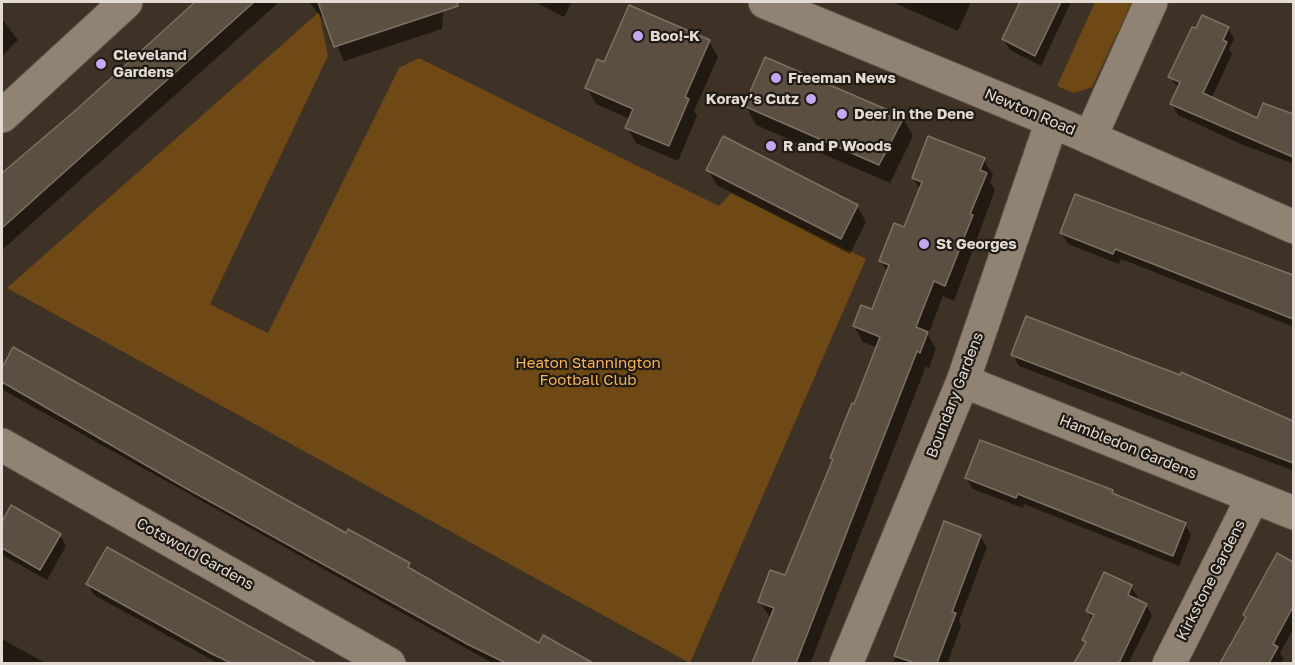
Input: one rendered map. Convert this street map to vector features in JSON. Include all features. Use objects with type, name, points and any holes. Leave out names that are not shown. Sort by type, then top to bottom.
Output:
[{"type":"street","points":[[2,116],[126,2]]},
{"type":"street","name":"Newton Road","points":[[765,2],[1052,121],[1293,226]]},
{"type":"street","points":[[1090,138],[1151,2]]},
{"type":"street","name":"Boundary Gardens","points":[[846,663],[963,381],[1052,121]]},
{"type":"street","name":"Hambledon Gardens","points":[[963,381],[1293,513]]},
{"type":"street","name":"Cotswold Gardens","points":[[5,452],[389,663]]},
{"type":"street","name":"Kirkstone Gardens","points":[[1169,663],[1253,497]]},
{"type":"green space","points":[[1095,2],[1132,2],[1092,87],[1074,93],[1057,86]]},
{"type":"green space","name":"Heaton Stannington Football Club","points":[[319,12],[328,56],[210,304],[268,333],[399,68],[419,58],[719,206],[731,193],[866,259],[690,663],[7,288]]},
{"type":"building","points":[[195,2],[254,2],[2,228],[2,173],[76,110]]},
{"type":"building","points":[[318,2],[457,2],[458,6],[334,47]]},
{"type":"building","points":[[1020,2],[1061,2],[1035,56],[1002,39]]},
{"type":"building","points":[[629,5],[710,40],[685,97],[689,99],[669,146],[625,128],[633,109],[585,88],[597,59],[604,62]]},
{"type":"building","points":[[1202,15],[1229,27],[1223,40],[1227,42],[1203,93],[1257,118],[1263,103],[1293,114],[1293,157],[1170,104],[1180,82],[1168,77],[1192,27],[1196,28]]},
{"type":"building","points":[[765,57],[904,117],[879,165],[744,106]]},
{"type":"building","points":[[723,136],[858,205],[841,239],[706,170]]},
{"type":"building","points":[[928,136],[985,158],[980,170],[987,173],[970,214],[973,215],[945,286],[934,281],[916,327],[928,332],[920,353],[917,351],[796,663],[752,663],[774,608],[758,602],[770,570],[785,575],[880,337],[853,326],[861,305],[872,309],[889,265],[879,261],[894,223],[904,227],[922,182],[912,178]]},
{"type":"building","points":[[1075,194],[1293,275],[1293,319],[1115,249],[1113,254],[1060,233]]},
{"type":"building","points":[[1026,316],[1180,375],[1181,372],[1293,421],[1293,463],[1011,355]]},
{"type":"building","points":[[13,347],[346,533],[348,529],[410,563],[408,567],[539,643],[543,635],[593,663],[506,663],[469,645],[182,486],[2,382],[2,368]]},
{"type":"building","points":[[980,440],[1113,490],[1112,493],[1186,523],[1173,556],[1018,494],[1016,498],[965,478]]},
{"type":"building","points":[[11,505],[61,534],[40,570],[2,548],[2,522]]},
{"type":"building","points":[[944,521],[981,535],[952,612],[956,613],[937,663],[915,663],[894,656]]},
{"type":"building","points":[[107,547],[316,663],[231,663],[212,654],[86,584]]},
{"type":"building","points":[[1277,553],[1293,562],[1293,607],[1273,644],[1278,647],[1269,663],[1220,663],[1246,617],[1243,615]]},
{"type":"building","points":[[1104,572],[1132,585],[1128,595],[1147,604],[1119,663],[1074,663],[1086,642],[1082,640],[1094,615],[1086,611]]},
{"type":"place","name":"Boo!-K","points":[[638,36]]},
{"type":"place","name":"Cleveland Gardens","points":[[101,64]]},
{"type":"place","name":"Freeman News","points":[[776,78]]},
{"type":"place","name":"Koray’s Cutz","points":[[811,99]]},
{"type":"place","name":"Deer in the Dene","points":[[842,114]]},
{"type":"place","name":"R and P Woods","points":[[771,146]]},
{"type":"place","name":"St Georges","points":[[924,244]]}]
